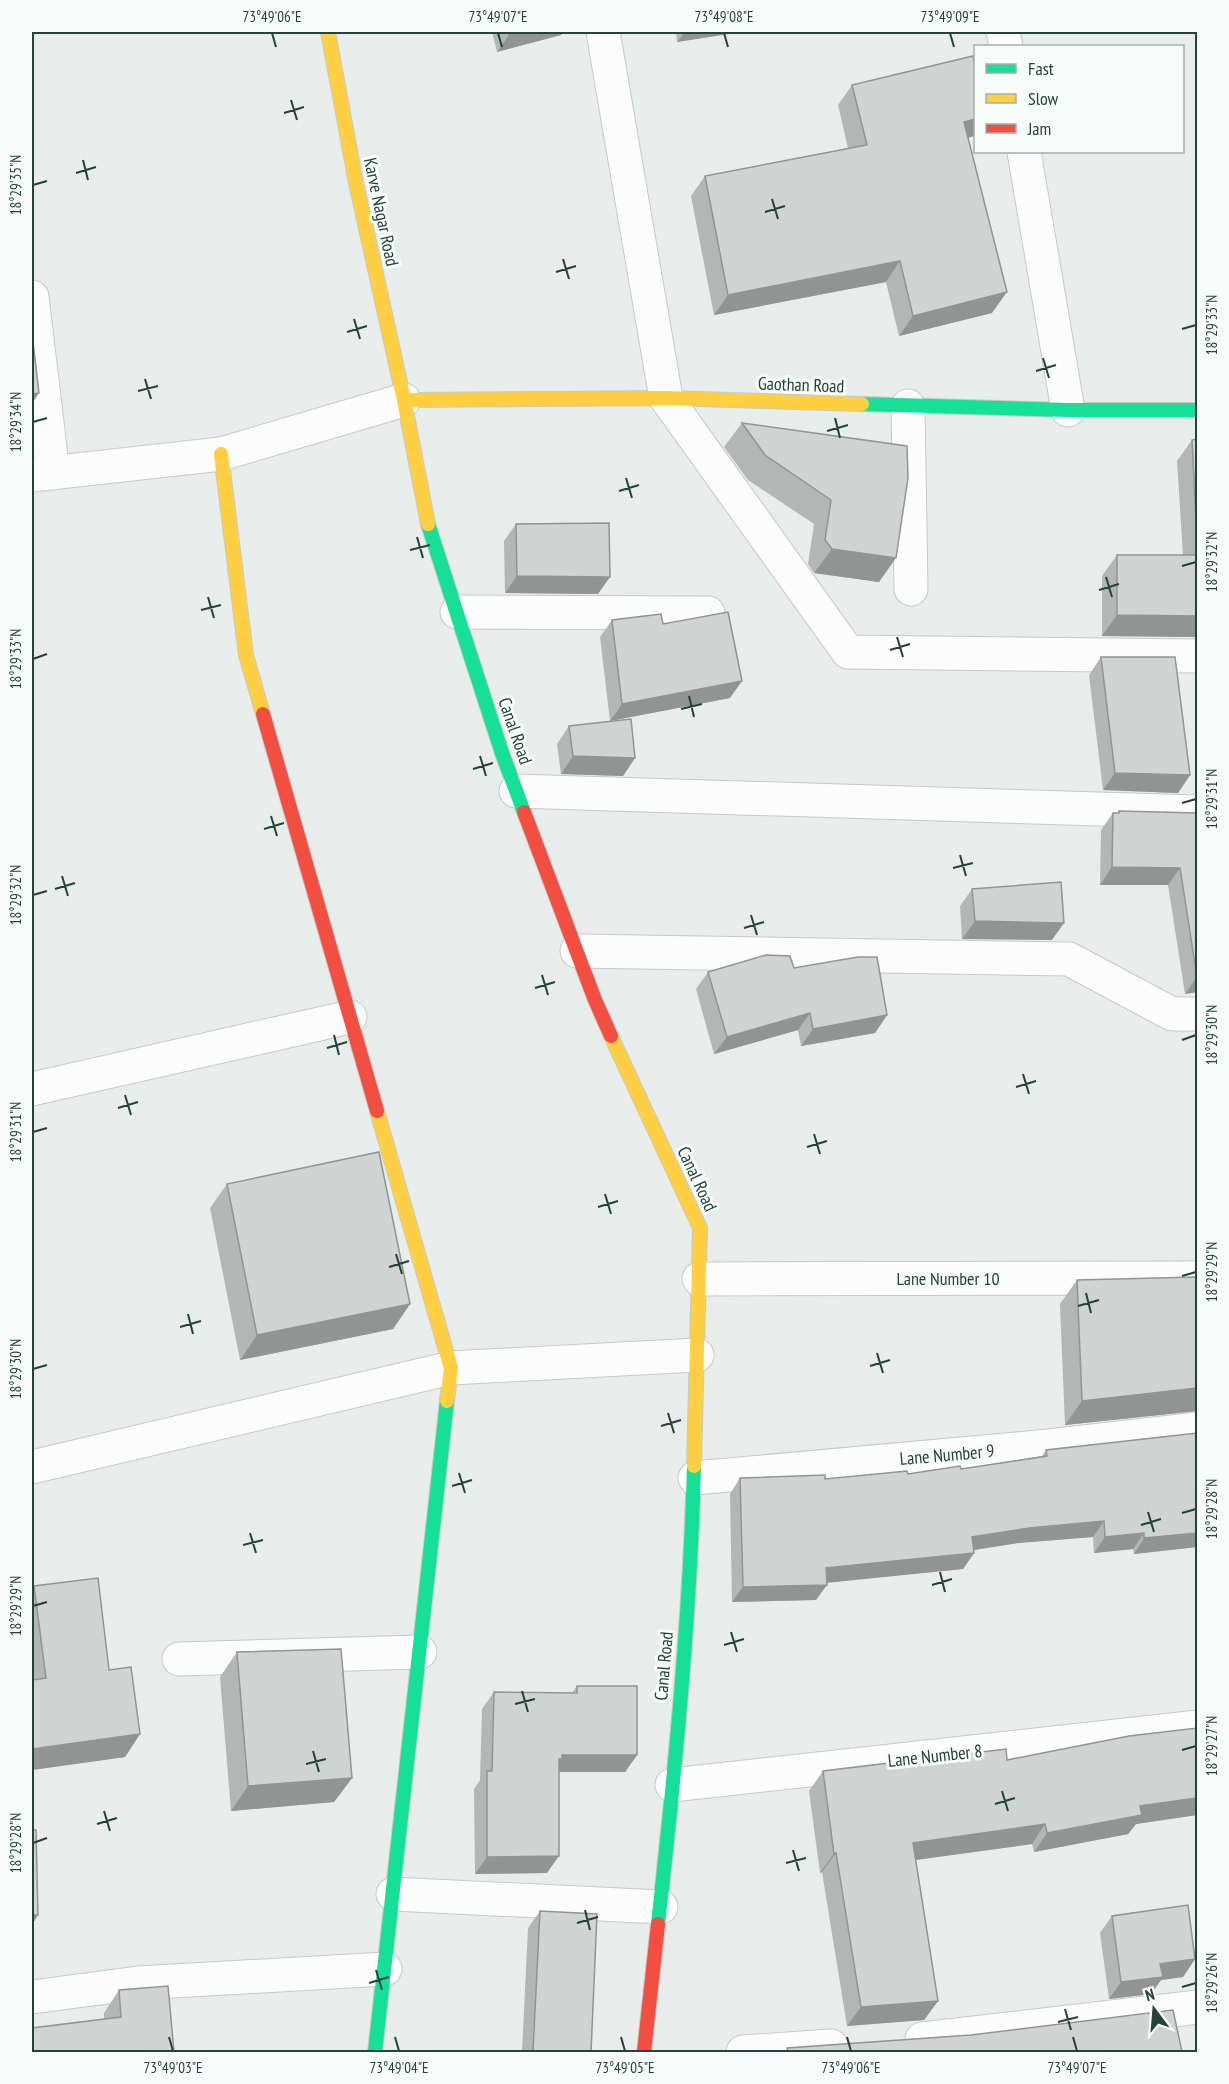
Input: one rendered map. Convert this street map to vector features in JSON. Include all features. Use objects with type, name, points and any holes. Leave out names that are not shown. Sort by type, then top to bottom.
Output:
[{"type":"street","name":"Karve Nagar Road","points":[[328,32],[356,183],[404,399]]},
{"type":"street","points":[[603,32],[666,398],[848,652],[1197,656]]},
{"type":"street","points":[[1024,153],[1068,410]]},
{"type":"street","points":[[32,297],[42,474],[221,454],[404,399]]},
{"type":"street","name":"Gaothan Road","points":[[404,399],[666,398],[1068,410],[1197,410]]},
{"type":"street","name":"Canal Road","points":[[404,399],[425,515],[502,753],[595,1000],[700,1228],[692,1553],[661,1907],[644,2052]]},
{"type":"street","points":[[908,406],[911,589]]},
{"type":"street","points":[[221,454],[246,654],[451,1368],[375,2052]]},
{"type":"street","points":[[457,612],[708,613]]},
{"type":"street","points":[[516,791],[1197,812]]},
{"type":"street","points":[[577,951],[1069,959],[1172,1014],[1197,1014]]},
{"type":"street","points":[[32,1089],[350,1017]]},
{"type":"street","name":"Lane Number 10","points":[[699,1279],[1197,1278]]},
{"type":"street","points":[[32,1467],[451,1368],[697,1355]]},
{"type":"street","name":"Lane Number 9","points":[[695,1478],[1049,1446],[1197,1429]]},
{"type":"street","points":[[178,1659],[420,1652]]},
{"type":"street","name":"Lane Number 8","points":[[672,1785],[1197,1727]]},
{"type":"street","points":[[393,1894],[661,1907]]},
{"type":"street","points":[[32,1998],[138,1983],[385,1969]]},
{"type":"street","points":[[896,2041],[955,2037],[1197,2007]]},
{"type":"street","points":[[743,2052],[861,2044]]},
{"type":"building","points":[[973,56],[974,119],[964,122],[1007,292],[913,316],[900,261],[728,295],[705,176],[867,145],[852,85]]},
{"type":"building","points":[[32,333],[39,393],[32,394]]},
{"type":"building","points":[[742,423],[907,446],[908,478],[896,558],[832,549],[825,540],[831,500],[765,455]]},
{"type":"building","points":[[1197,439],[1197,537],[1192,440]]},
{"type":"building","points":[[609,523],[610,577],[517,576],[516,524]]},
{"type":"building","points":[[1117,555],[1197,555],[1197,616],[1117,615]]},
{"type":"building","points":[[728,612],[742,681],[622,704],[612,620],[661,614],[663,624]]},
{"type":"building","points":[[1101,657],[1175,657],[1190,775],[1115,773]]},
{"type":"building","points":[[631,719],[635,758],[573,756],[569,726]]},
{"type":"building","points":[[1119,811],[1197,813],[1197,977],[1180,868],[1112,867],[1113,813],[1119,813]]},
{"type":"building","points":[[1061,882],[1064,923],[975,921],[972,889]]},
{"type":"building","points":[[766,955],[790,956],[794,968],[858,957],[877,957],[887,1015],[813,1029],[810,1013],[727,1037],[708,972]]},
{"type":"building","points":[[379,1152],[410,1304],[257,1335],[227,1184]]},
{"type":"building","points":[[1197,1277],[1197,1388],[1082,1401],[1077,1280]]},
{"type":"building","points":[[1197,1433],[1197,1533],[1144,1538],[1144,1533],[1105,1537],[1104,1521],[1029,1528],[972,1537],[974,1553],[826,1568],[827,1585],[743,1587],[740,1478],[825,1475],[825,1479],[907,1471],[908,1474],[960,1466],[961,1469],[1047,1456],[1046,1450]]},
{"type":"building","points":[[98,1578],[109,1670],[131,1667],[140,1734],[32,1749],[32,1680],[46,1678],[34,1586]]},
{"type":"building","points":[[341,1649],[352,1778],[248,1786],[237,1652]]},
{"type":"building","points":[[577,1686],[637,1686],[637,1755],[562,1755],[562,1759],[559,1759],[559,1856],[487,1857],[487,1771],[492,1771],[494,1692],[577,1693]]},
{"type":"building","points":[[1197,1728],[1197,1798],[1140,1806],[1142,1815],[1047,1833],[1045,1824],[913,1843],[938,2001],[861,2007],[836,1853],[834,1854],[823,1771],[1006,1749],[1007,1760],[1129,1736]]},
{"type":"building","points":[[32,1830],[36,1830],[38,1915],[32,1915]]},
{"type":"building","points":[[1188,1905],[1195,1959],[1160,1964],[1163,1977],[1121,1982],[1112,1916]]},
{"type":"building","points":[[540,1911],[597,1914],[591,2052],[533,2051]]},
{"type":"building","points":[[168,1986],[174,2052],[32,2052],[32,2028],[121,2017],[119,1990]]},
{"type":"building","points":[[1173,2010],[1182,2052],[788,2052],[787,2048],[971,2035]]},
{"type":"building","points":[[723,2051],[769,2052],[723,2052]]},
{"type":"traffic: fast","points":[[862,404],[1068,410],[1198,410]]},
{"type":"traffic: fast","points":[[428,524],[502,753],[524,812]]},
{"type":"traffic: fast","points":[[375,2052],[447,1401]]},
{"type":"traffic: fast","points":[[658,1924],[681,1695],[694,1466]]},
{"type":"traffic: slow","points":[[328,32],[356,183],[404,400],[428,524]]},
{"type":"traffic: slow","points":[[404,400],[666,398],[862,404]]},
{"type":"traffic: slow","points":[[221,454],[246,655],[263,714]]},
{"type":"traffic: slow","points":[[611,1036],[700,1228],[694,1466]]},
{"type":"traffic: slow","points":[[377,1111],[451,1368],[447,1401]]},
{"type":"traffic: jam","points":[[263,714],[377,1111]]},
{"type":"traffic: jam","points":[[524,812],[595,1000],[611,1036]]},
{"type":"traffic: jam","points":[[644,2052],[658,1924]]}]
